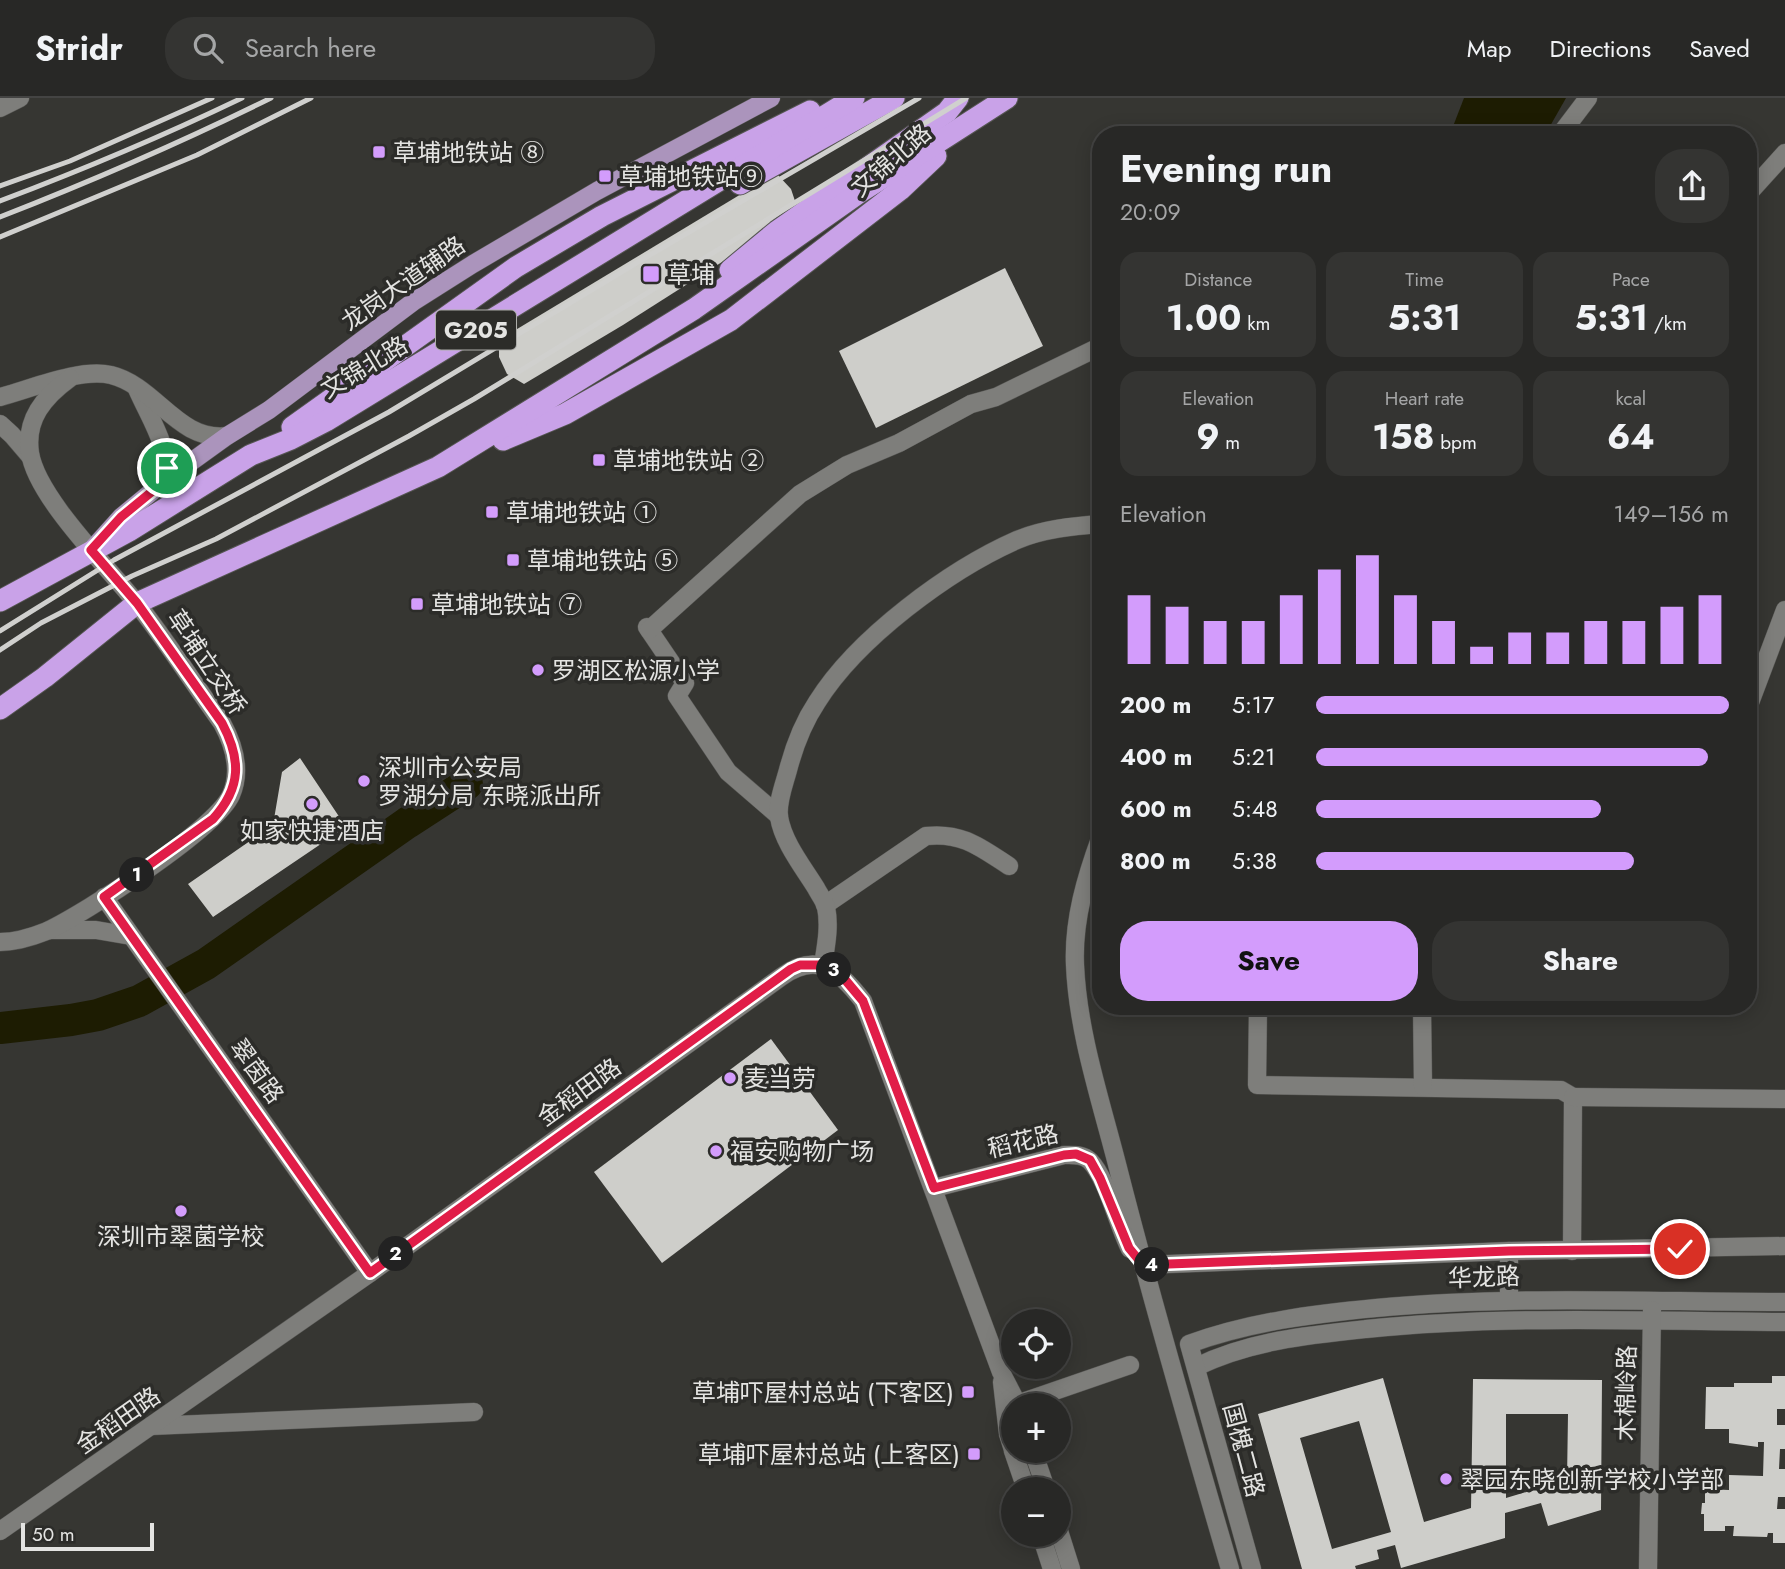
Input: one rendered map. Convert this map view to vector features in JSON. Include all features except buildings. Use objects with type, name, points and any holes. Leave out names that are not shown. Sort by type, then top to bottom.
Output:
[{"type":"highway","points":[[251,455],[516,267],[602,216],[837,98]]},
{"type":"highway","name":"文锦北路","points":[[0,601],[129,531],[251,455],[326,421],[854,98]]},
{"type":"highway","points":[[580,267],[786,160],[894,98]]},
{"type":"highway","points":[[645,340],[777,231],[933,123],[953,107],[958,98]]},
{"type":"highway","points":[[977,120],[1007,98]]},
{"type":"highway","name":"文锦北路","points":[[438,467],[645,340],[761,264],[859,193],[977,120]]},
{"type":"highway","name":"文锦北路","points":[[0,709],[45,677],[137,603],[438,467],[565,414],[731,320],[900,190],[977,120]]},
{"type":"main road","name":"龙岗大道辅路","points":[[91,550],[121,517],[166,480],[227,436],[269,410],[413,302],[597,191],[771,98]]},
{"type":"street","points":[[0,108],[20,98]]},
{"type":"street","points":[[1567,126],[1588,98]]},
{"type":"street","points":[[1757,184],[1785,153]]},
{"type":"street","points":[[779,816],[728,772],[677,696],[685,682],[648,628],[800,494],[835,472],[899,443],[971,404],[996,397],[1092,350]]},
{"type":"street","points":[[0,397],[70,378],[99,374],[112,376],[131,383],[202,436],[227,436]]},
{"type":"street","points":[[30,456],[31,425],[39,405],[51,391],[70,378]]},
{"type":"street","points":[[137,389],[164,450],[166,480]]},
{"type":"street","points":[[0,424],[30,456],[44,487],[91,550]]},
{"type":"street","points":[[1009,1393],[863,1001],[842,976],[824,965],[828,926],[825,905],[786,836],[779,816],[780,797],[794,746],[816,702],[842,668],[879,632],[930,591],[979,559],[1020,539],[1060,528],[1092,525]]},
{"type":"street","name":"草埔立交桥","points":[[48,930],[104,897],[213,819],[225,806],[236,775],[232,741],[222,723],[137,603],[91,550]]},
{"type":"street","points":[[1757,684],[1785,610]]},
{"type":"street","points":[[825,905],[926,836],[944,834],[968,840],[1009,866]]},
{"type":"street","points":[[1092,860],[1077,919],[1075,964],[1084,1032],[1158,1324],[1230,1569]]},
{"type":"street","name":"翠茵路","points":[[104,897],[370,1273]]},
{"type":"street","points":[[0,942],[27,938],[48,930],[96,930],[131,936]]},
{"type":"street","name":"金稻田路","points":[[0,1531],[370,1273],[791,969],[800,965],[824,965]]},
{"type":"street","points":[[1258,1015],[1256,1085],[1561,1090],[1573,1097],[1785,1099]]},
{"type":"street","points":[[1422,1015],[1423,1087]]},
{"type":"street","points":[[1572,1251],[1573,1097]]},
{"type":"street","name":"稻花路","points":[[934,1188],[1076,1154],[1090,1160],[1129,1248],[1143,1265]]},
{"type":"street","points":[[1143,1265],[1509,1251],[1785,1246]]},
{"type":"street","points":[[1509,1251],[1509,1300]]},
{"type":"street","name":"华龙路","points":[[1189,1344],[1234,1329],[1343,1311],[1418,1304],[1509,1300],[1785,1302]]},
{"type":"street","name":"木棉岭路","points":[[1648,1569],[1652,1301]]},
{"type":"street","name":"华龙路","points":[[1196,1367],[1237,1349],[1288,1339],[1419,1324],[1506,1320],[1785,1322]]},
{"type":"street","name":"国槐二路","points":[[1189,1344],[1252,1569]]},
{"type":"street","points":[[1051,1393],[1130,1365]]},
{"type":"street","points":[[152,1426],[474,1412]]},
{"type":"street","points":[[1045,1547],[1052,1569]]},
{"type":"street","points":[[1064,1547],[1071,1569]]},
{"type":"shaded area","points":[[1464,98],[1566,98],[1550,126],[1453,126]]},
{"type":"waterway","points":[[0,1028],[98,1015],[139,1001],[206,964],[467,784]]},
{"type":"railway","points":[[0,186],[70,161],[212,98]]},
{"type":"railway","points":[[0,201],[122,152],[242,98]]},
{"type":"railway","points":[[0,217],[137,160],[271,98]]},
{"type":"railway","points":[[0,237],[197,155],[311,98]]},
{"type":"railway","points":[[0,631],[114,560],[389,412],[643,259],[919,98]]},
{"type":"railway","points":[[0,650],[41,623],[132,576],[216,539],[474,399],[966,98]]},
{"type":"place","name":"草埔地铁站 ⑧","points":[[379,152]]},
{"type":"place","name":"草埔地铁站⑨","points":[[605,176]]},
{"type":"place","name":"草埔","points":[[651,274]]},
{"type":"place","name":"草埔地铁站 ②","points":[[599,460]]},
{"type":"place","name":"草埔地铁站 ①","points":[[492,512]]},
{"type":"place","name":"草埔地铁站 ⑤","points":[[513,560]]},
{"type":"place","name":"草埔地铁站 ⑦","points":[[417,604]]},
{"type":"place","name":"罗湖区松源小学","points":[[538,670]]},
{"type":"place","name":"深圳市公安局 罗湖分局 东晓派出所","points":[[364,781]]},
{"type":"place","name":"如家快捷酒店","points":[[312,804]]},
{"type":"place","name":"麦当劳","points":[[730,1078]]},
{"type":"place","name":"福安购物广场","points":[[716,1151]]},
{"type":"place","name":"深圳市翠菌学校","points":[[181,1211]]},
{"type":"place","name":"草埔吓屋村总站 (下客区)","points":[[968,1392]]},
{"type":"place","name":"草埔吓屋村总站 (上客区)","points":[[974,1454]]},
{"type":"place","name":"翠园东晓创新学校小学部","points":[[1446,1479]]},
{"type":"route","points":[[167,468],[166,480],[121,517],[91,550],[137,603],[222,723],[232,741],[236,775],[225,806],[213,819],[104,897],[370,1273],[791,969],[812,964],[824,965],[842,976],[863,1001],[934,1188],[1076,1154],[1090,1160],[1129,1248],[1143,1265],[1509,1251],[1680,1249]]}]
